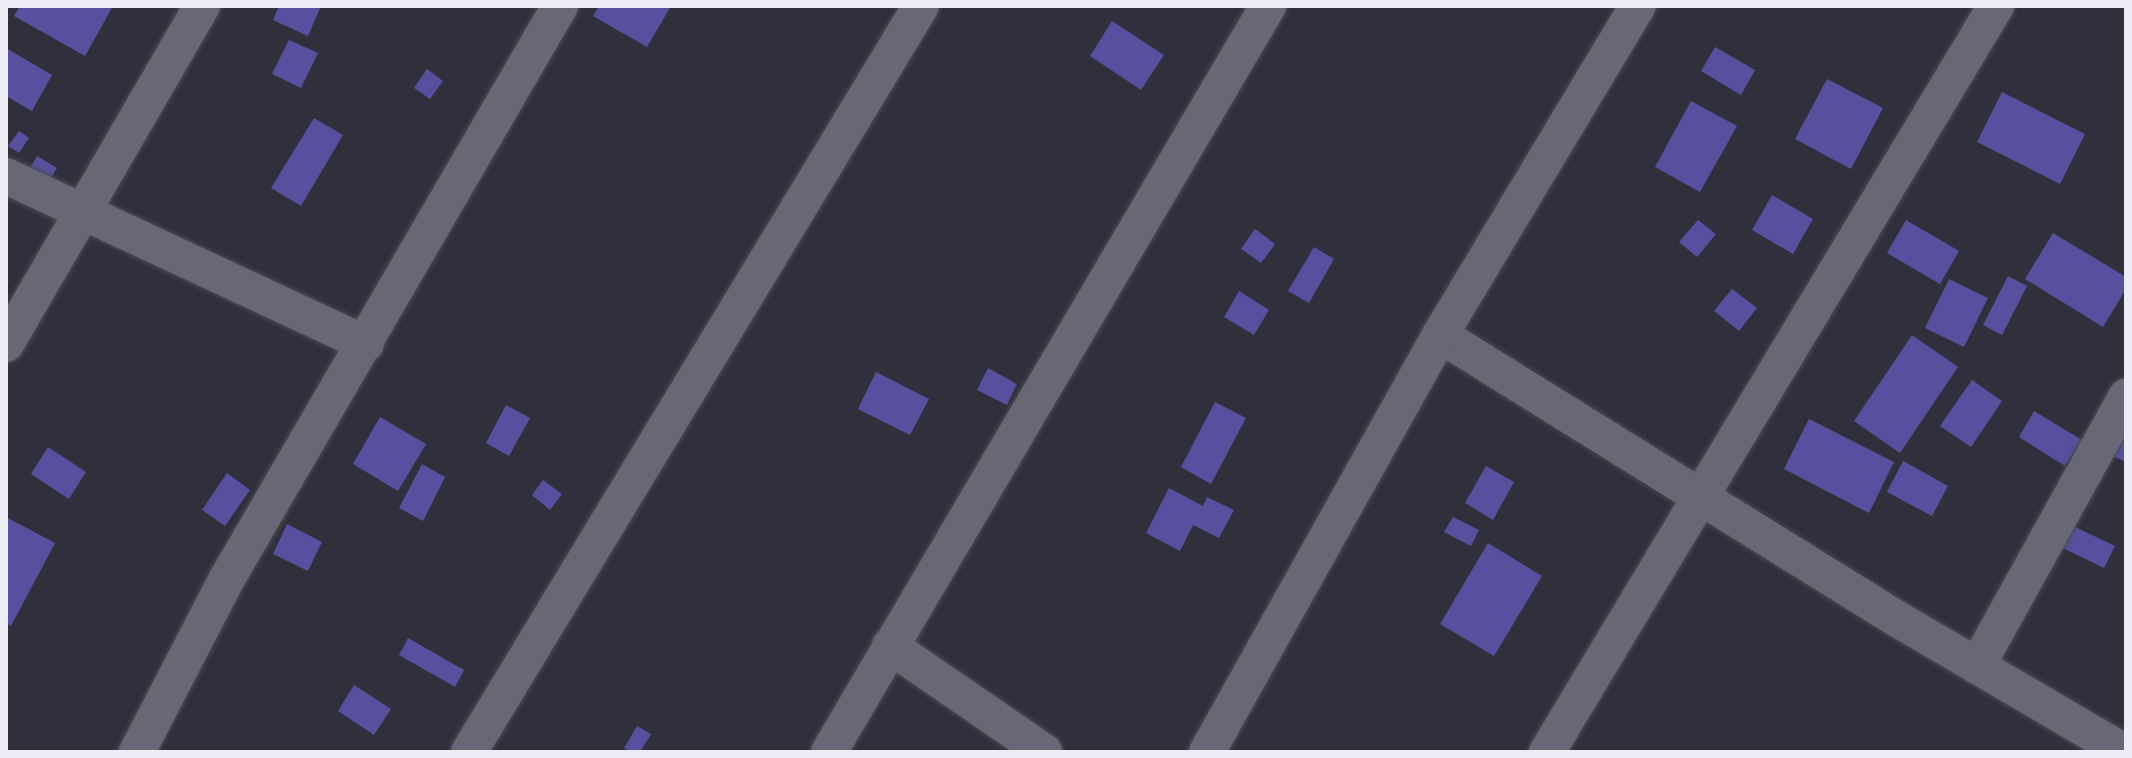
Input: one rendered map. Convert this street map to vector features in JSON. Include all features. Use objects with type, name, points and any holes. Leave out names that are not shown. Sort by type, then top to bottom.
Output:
[{"type":"street","points":[[6,344],[202,6]]},
{"type":"street","points":[[137,752],[225,582],[560,6]]},
{"type":"street","points":[[469,752],[921,6]]},
{"type":"street","points":[[829,752],[1268,6]]},
{"type":"street","points":[[1207,752],[1440,335],[1638,6]]},
{"type":"street","points":[[1547,752],[1704,497],[1996,6]]},
{"type":"street","points":[[6,176],[366,344]]},
{"type":"street","points":[[1440,335],[1977,666],[2124,752]]},
{"type":"street","points":[[1977,666],[2126,397]]},
{"type":"street","points":[[890,646],[1044,752]]},
{"type":"building","points":[[20,6],[113,6],[85,56],[14,16]]},
{"type":"building","points":[[279,6],[321,6],[308,36],[273,20]]},
{"type":"building","points":[[599,6],[671,6],[647,47],[593,16]]},
{"type":"building","points":[[1112,21],[1164,55],[1141,90],[1090,56]]},
{"type":"building","points":[[289,40],[318,53],[301,88],[272,74]]},
{"type":"building","points":[[1715,47],[1755,70],[1741,95],[1701,71]]},
{"type":"building","points":[[6,48],[52,75],[32,111],[6,96]]},
{"type":"building","points":[[427,69],[443,81],[430,99],[414,88]]},
{"type":"building","points":[[1827,79],[1883,108],[1851,169],[1795,139]]},
{"type":"building","points":[[2002,92],[2085,134],[2060,184],[1977,142]]},
{"type":"building","points":[[1691,101],[1737,126],[1700,192],[1655,167]]},
{"type":"building","points":[[314,118],[343,135],[301,206],[271,188]]},
{"type":"building","points":[[19,131],[29,138],[19,153],[8,146]]},
{"type":"building","points":[[37,156],[57,168],[47,185],[27,173]]},
{"type":"building","points":[[1772,195],[1813,219],[1793,254],[1752,230]]},
{"type":"building","points":[[1698,220],[1716,234],[1697,257],[1679,242]]},
{"type":"building","points":[[1906,220],[1959,251],[1940,284],[1887,253]]},
{"type":"building","points":[[1255,229],[1275,244],[1261,263],[1241,249]]},
{"type":"building","points":[[2053,233],[2126,277],[2126,289],[2103,327],[2025,279]]},
{"type":"building","points":[[1314,247],[1334,259],[1309,303],[1288,291]]},
{"type":"building","points":[[2008,276],[2027,286],[2002,335],[1983,325]]},
{"type":"building","points":[[1949,279],[1988,298],[1964,347],[1925,328]]},
{"type":"building","points":[[1732,289],[1757,308],[1739,331],[1714,311]]},
{"type":"building","points":[[1239,291],[1269,310],[1254,335],[1224,317]]},
{"type":"building","points":[[1912,335],[1958,367],[1900,453],[1854,421]]},
{"type":"building","points":[[988,368],[1017,384],[1007,405],[977,390]]},
{"type":"building","points":[[876,372],[929,399],[910,435],[858,409]]},
{"type":"building","points":[[1972,380],[2002,401],[1971,447],[1940,426]]},
{"type":"building","points":[[1215,402],[1246,418],[1211,484],[1181,467]]},
{"type":"building","points":[[506,405],[530,418],[509,456],[486,443]]},
{"type":"building","points":[[2034,411],[2082,440],[2065,466],[2019,437]]},
{"type":"building","points":[[380,417],[426,444],[398,491],[353,464]]},
{"type":"building","points":[[1809,419],[1894,462],[1869,513],[1784,469]]},
{"type":"building","points":[[2126,426],[2126,462],[2112,456]]},
{"type":"building","points":[[48,447],[86,472],[69,499],[31,474]]},
{"type":"building","points":[[1903,461],[1948,486],[1932,516],[1887,492]]},
{"type":"building","points":[[422,464],[445,477],[423,521],[399,508]]},
{"type":"building","points":[[1486,466],[1514,482],[1493,520],[1465,503]]},
{"type":"building","points":[[227,473],[250,490],[225,526],[202,510]]},
{"type":"building","points":[[543,480],[562,494],[550,510],[532,495]]},
{"type":"building","points":[[1169,488],[1203,506],[1207,497],[1234,510],[1219,538],[1193,525],[1180,551],[1146,533]]},
{"type":"building","points":[[6,517],[55,543],[11,626],[6,623]]},
{"type":"building","points":[[1453,517],[1479,530],[1471,546],[1444,532]]},
{"type":"building","points":[[287,524],[322,542],[308,571],[273,554]]},
{"type":"building","points":[[2073,526],[2115,546],[2104,568],[2063,548]]},
{"type":"building","points":[[1488,543],[1542,576],[1494,656],[1440,624]]},
{"type":"building","points":[[408,638],[464,670],[455,687],[399,655]]},
{"type":"building","points":[[354,685],[391,709],[374,735],[338,711]]},
{"type":"building","points":[[637,726],[651,734],[640,752],[631,752],[624,748]]}]
